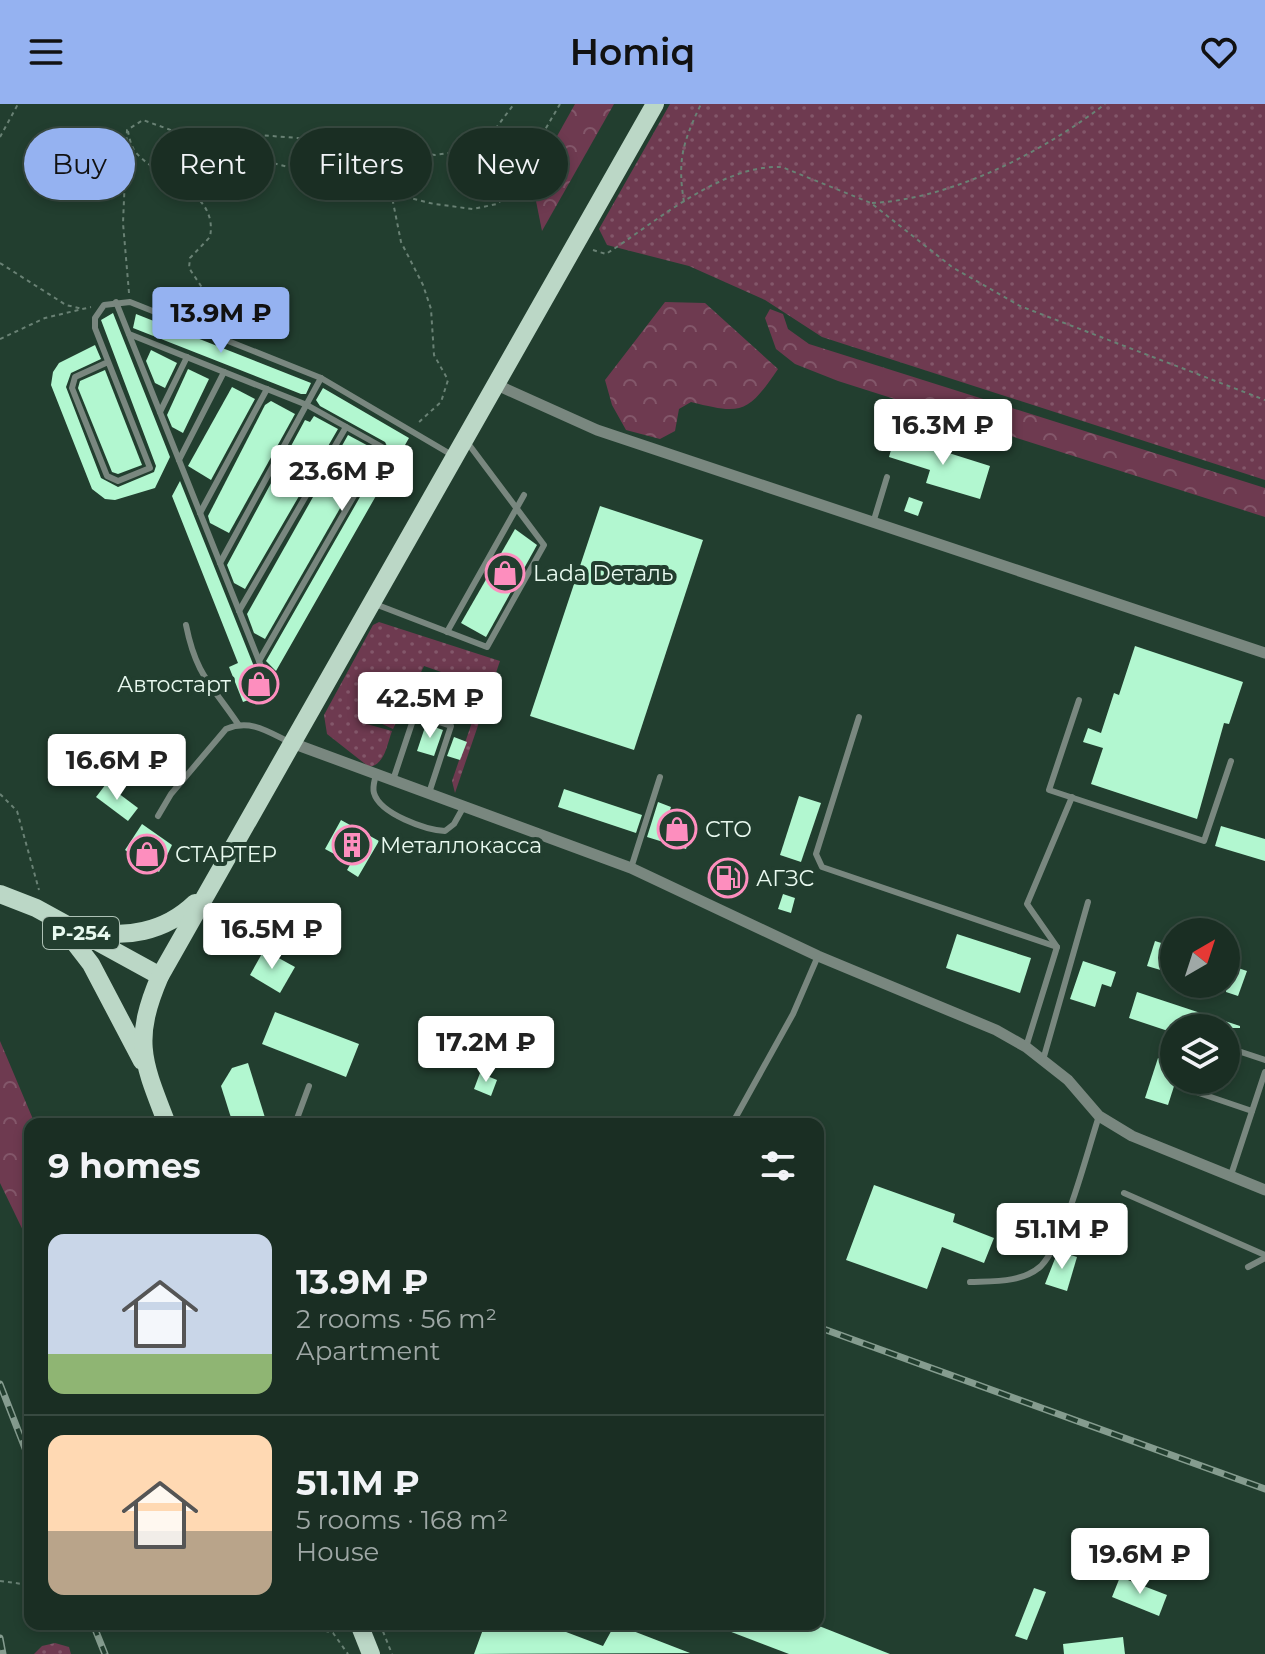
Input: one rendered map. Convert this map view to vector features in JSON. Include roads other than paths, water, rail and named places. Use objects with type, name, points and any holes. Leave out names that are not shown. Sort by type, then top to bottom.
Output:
[{"type":"main road","points":[[143,1063],[144,1026],[160,976],[655,104]]},
{"type":"main road","points":[[44,912],[94,931],[124,934],[147,931],[174,919],[205,892]]},
{"type":"main road","name":"Р-254","points":[[0,894],[44,912],[160,976]]},
{"type":"main road","points":[[44,912],[91,964],[143,1063],[165,1118]]},
{"type":"main road","points":[[361,1630],[371,1654]]},
{"type":"street","points":[[497,385],[597,430],[1265,653]]},
{"type":"street","points":[[292,743],[631,868],[818,956],[996,1030],[1043,1060],[1068,1080],[1099,1116],[1132,1136],[1265,1190]]},
{"type":"lane","points":[[116,302],[263,671]]},
{"type":"lane","points":[[108,362],[75,377],[72,388],[107,476],[118,481],[150,468],[95,328],[95,318],[104,305],[116,302],[130,302],[321,378],[455,456]]},
{"type":"lane","points":[[129,334],[307,405],[382,447],[259,661]]},
{"type":"lane","points":[[160,412],[187,357]]},
{"type":"lane","points":[[179,460],[224,372]]},
{"type":"lane","points":[[220,563],[321,378]]},
{"type":"lane","points":[[200,513],[267,389]]},
{"type":"lane","points":[[239,611],[346,427]]},
{"type":"lane","points":[[372,603],[487,647],[544,545],[465,439]]},
{"type":"lane","points":[[873,523],[887,477]]},
{"type":"lane","points":[[447,632],[524,495]]},
{"type":"lane","points":[[186,625],[193,658],[201,675],[238,724]]},
{"type":"lane","points":[[1079,700],[1049,790],[1204,841],[1231,761]]},
{"type":"lane","points":[[393,780],[415,714],[451,726],[429,793]]},
{"type":"lane","points":[[859,717],[816,854],[822,867],[1057,947]]},
{"type":"lane","points":[[158,816],[171,794],[226,729],[238,724],[255,725],[292,743]]},
{"type":"lane","points":[[376,774],[372,790],[377,801],[432,830],[445,831],[454,824],[464,806]]},
{"type":"lane","points":[[631,868],[660,777]]},
{"type":"lane","points":[[1057,947],[1027,904],[1072,797]]},
{"type":"lane","points":[[1043,1060],[1088,902]]},
{"type":"lane","points":[[1026,1047],[1057,947]]},
{"type":"lane","points":[[735,1118],[793,1014],[818,956]]},
{"type":"lane","points":[[1240,1052],[1265,1060]]},
{"type":"lane","points":[[1231,1177],[1265,1072]]},
{"type":"lane","points":[[297,1118],[309,1086]]},
{"type":"lane","points":[[1202,1094],[1252,1111]]},
{"type":"lane","points":[[970,1282],[1013,1280],[1040,1267],[1056,1239],[1099,1116]]},
{"type":"lane","points":[[1124,1193],[1265,1257]]},
{"type":"lane","points":[[1248,1267],[1265,1257]]},
{"type":"railway","points":[[824,1329],[1265,1489]]},
{"type":"railway","points":[[0,1384],[24,1446]]},
{"type":"railway","points":[[95,1630],[105,1654]]},
{"type":"railway","points":[[0,1638],[3,1654]]},
{"type":"place","name":"Lada Dеталь","points":[[505,573]]},
{"type":"place","name":"Автостарт","points":[[259,684]]},
{"type":"place","name":"СТО","points":[[677,829]]},
{"type":"place","name":"Металлокасса","points":[[352,845]]},
{"type":"place","name":"СТАРТЕР","points":[[147,854]]},
{"type":"place","name":"АГЗС","points":[[728,878]]}]
